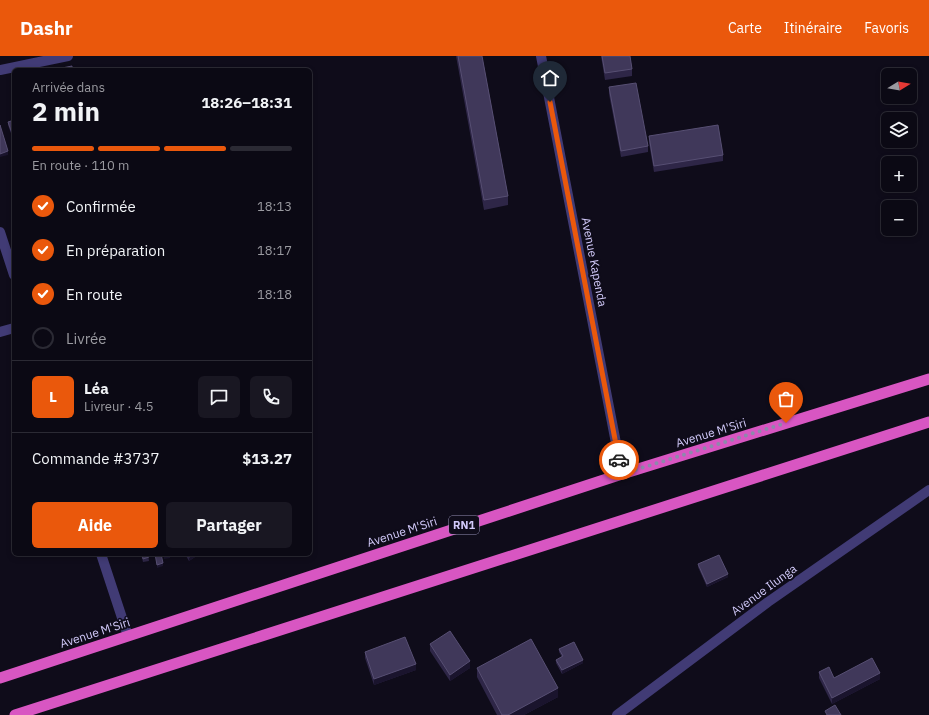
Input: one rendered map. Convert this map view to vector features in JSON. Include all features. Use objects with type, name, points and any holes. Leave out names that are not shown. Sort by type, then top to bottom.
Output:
[{"type":"highway","name":"Avenue M'Siri","points":[[0,678],[622,474],[929,379]]},
{"type":"highway","points":[[15,715],[929,422]]},
{"type":"street","points":[[0,70],[68,56]]},
{"type":"street","name":"Avenue Kapenda","points":[[541,56],[622,474]]},
{"type":"street","points":[[0,232],[12,269]]},
{"type":"street","points":[[0,332],[12,329]]},
{"type":"street","name":"Avenue Ilunga","points":[[617,715],[768,602],[929,490]]},
{"type":"street","points":[[102,556],[128,636]]},
{"type":"building","points":[[458,56],[482,56],[508,196],[484,200]]},
{"type":"building","points":[[602,56],[630,56],[632,69],[605,73]]},
{"type":"building","points":[[636,83],[648,146],[621,151],[609,87]]},
{"type":"building","points":[[12,121],[12,133],[8,122]]},
{"type":"building","points":[[0,125],[8,151],[0,154]]},
{"type":"building","points":[[718,125],[723,155],[654,166],[649,136]]},
{"type":"building","points":[[719,555],[728,574],[707,584],[698,564]]},
{"type":"building","points":[[142,556],[149,556],[149,557],[143,559]]},
{"type":"building","points":[[155,556],[161,556],[163,563],[157,565]]},
{"type":"building","points":[[450,631],[470,661],[450,675],[430,644]]},
{"type":"building","points":[[405,637],[416,664],[374,679],[365,652]]},
{"type":"building","points":[[531,639],[558,688],[508,715],[502,715],[477,668]]},
{"type":"building","points":[[574,642],[583,660],[562,670],[556,660],[563,656],[559,649]]},
{"type":"building","points":[[872,658],[880,673],[832,698],[819,672],[829,667],[834,678]]},
{"type":"building","points":[[835,705],[841,715],[827,715],[825,711]]},
{"type":"way so far","points":[[619,460],[622,474],[786,423]]},
{"type":"route","points":[[550,102],[619,460]]}]
